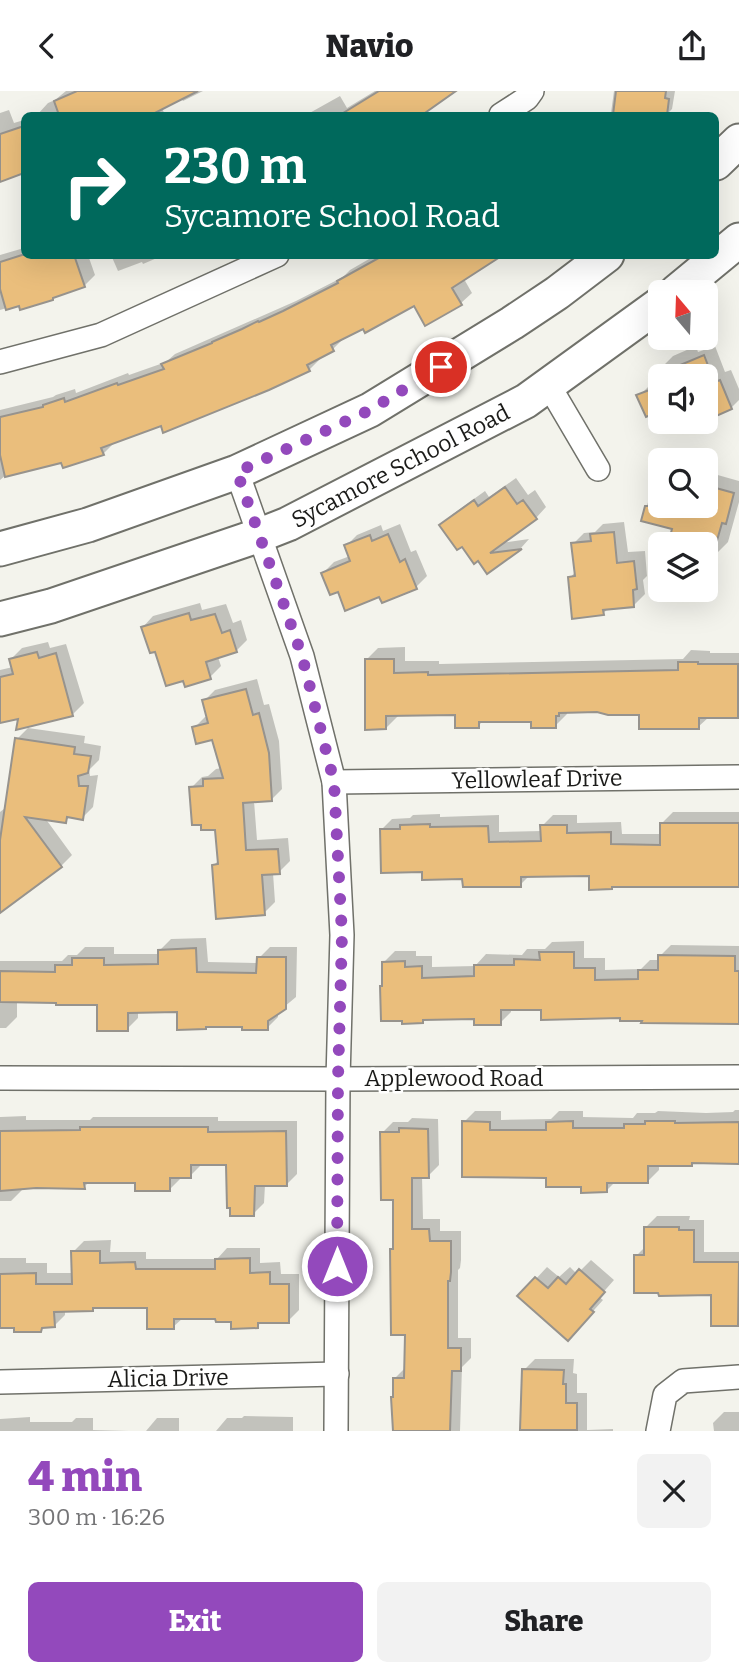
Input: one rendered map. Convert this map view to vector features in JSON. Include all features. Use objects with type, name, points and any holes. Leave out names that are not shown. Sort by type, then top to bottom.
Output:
[{"type":"main road","points":[[719,160],[739,141]]},
{"type":"main road","points":[[719,257],[739,240]]},
{"type":"main road","points":[[0,549],[88,525],[237,472],[370,410],[512,323],[602,259]]},
{"type":"main road","points":[[691,280],[716,259]]},
{"type":"main road","name":"Sycamore School Road","points":[[0,619],[51,606],[288,524],[526,401],[648,313]]},
{"type":"street","points":[[506,112],[527,98],[532,91]]},
{"type":"street","points":[[0,362],[101,335],[269,259]]},
{"type":"street","points":[[548,384],[598,469]]},
{"type":"street","points":[[237,472],[302,656],[334,782],[342,935],[338,1079],[337,1431]]},
{"type":"street","name":"Yellowleaf Drive","points":[[334,782],[739,777]]},
{"type":"street","name":"Applewood Road","points":[[0,1078],[739,1077]]},
{"type":"street","name":"Alicia Drive","points":[[0,1382],[337,1374]]},
{"type":"street","points":[[658,1431],[665,1395],[677,1385],[683,1381],[739,1377]]},
{"type":"building","points":[[77,91],[198,91],[157,112],[58,112],[54,101]]},
{"type":"building","points":[[379,91],[456,91],[426,112],[345,112]]},
{"type":"building","points":[[616,91],[666,91],[665,98],[669,99],[667,112],[613,112]]},
{"type":"building","points":[[21,127],[21,174],[0,182],[0,134]]},
{"type":"building","points":[[21,255],[21,259],[75,259],[85,287],[20,310],[19,306],[6,310],[0,289],[0,262]]},
{"type":"building","points":[[377,259],[497,259],[452,288],[462,305],[425,326],[414,306],[365,333],[363,329],[331,345],[334,351],[307,365],[310,371],[269,390],[163,433],[161,426],[101,448],[104,455],[63,468],[61,463],[5,477],[0,455],[0,417],[43,407],[64,398],[65,402],[164,369],[161,364],[283,311],[338,283],[337,281]]},
{"type":"building","points":[[704,355],[707,364],[683,364]]},
{"type":"building","points":[[720,380],[732,409],[718,415]]},
{"type":"building","points":[[648,390],[648,416],[646,417],[636,395]]},
{"type":"building","points":[[505,487],[517,504],[523,500],[537,519],[490,553],[522,549],[487,574],[478,561],[474,564],[462,547],[457,550],[439,525],[474,500],[478,506]]},
{"type":"building","points":[[718,489],[734,493],[726,524],[722,523],[718,537],[718,532],[671,532],[672,529],[641,521],[645,506],[648,506],[648,518],[718,518]]},
{"type":"building","points":[[614,532],[617,563],[634,561],[637,589],[633,590],[634,607],[603,610],[604,615],[572,619],[568,577],[575,576],[571,543],[591,541],[590,534]]},
{"type":"building","points":[[388,534],[400,562],[405,559],[417,589],[382,603],[379,597],[345,611],[338,592],[330,595],[321,573],[350,561],[344,545],[370,535],[372,541]]},
{"type":"building","points":[[189,613],[191,620],[215,614],[222,633],[230,630],[237,652],[206,662],[211,679],[185,687],[183,681],[166,686],[155,652],[150,653],[141,627]]},
{"type":"building","points":[[37,652],[39,658],[56,653],[73,716],[16,730],[18,719],[0,723],[0,677],[13,674],[9,659]]},
{"type":"building","points":[[365,659],[394,659],[394,673],[428,672],[428,675],[678,670],[678,662],[738,664],[738,718],[699,718],[699,729],[639,729],[639,715],[559,713],[559,716],[556,716],[556,728],[531,728],[531,722],[479,722],[479,728],[455,728],[455,715],[386,716],[386,729],[365,730]]},
{"type":"building","points":[[246,689],[253,715],[259,713],[269,753],[272,801],[243,803],[246,850],[278,849],[280,874],[262,875],[265,915],[216,919],[212,865],[218,864],[215,830],[201,830],[201,825],[192,825],[189,787],[203,786],[203,779],[223,778],[212,740],[196,744],[192,727],[208,723],[202,700]]},
{"type":"building","points":[[15,738],[75,747],[74,754],[91,756],[88,773],[78,776],[79,786],[88,786],[83,820],[67,817],[66,823],[25,817],[62,867],[0,913],[0,840]]},
{"type":"building","points":[[660,823],[739,823],[739,887],[612,887],[589,890],[589,876],[521,877],[521,887],[463,887],[462,879],[422,880],[422,872],[381,873],[380,829],[400,829],[400,825],[488,826],[489,842],[541,841],[540,825],[567,825],[567,833],[611,832],[611,844],[660,845]]},
{"type":"building","points":[[196,948],[197,972],[256,973],[257,957],[286,957],[286,1009],[268,1021],[268,1030],[206,1027],[177,1030],[177,1012],[128,1013],[128,1031],[97,1031],[97,1005],[0,1002],[0,971],[55,972],[55,965],[72,965],[72,958],[104,958],[104,965],[158,964],[158,950]]},
{"type":"building","points":[[539,952],[574,952],[574,968],[595,968],[595,980],[638,979],[638,970],[658,970],[658,955],[735,956],[735,971],[739,971],[739,1024],[641,1023],[642,1021],[620,1021],[620,1018],[541,1020],[541,1010],[501,1010],[501,1025],[474,1025],[474,1019],[423,1020],[423,1023],[402,1024],[402,1021],[381,1021],[382,962],[405,961],[405,967],[422,966],[422,978],[474,976],[474,965],[514,965],[514,959],[540,960]]},
{"type":"building","points":[[462,1121],[490,1122],[490,1130],[546,1130],[546,1122],[573,1121],[573,1128],[624,1128],[624,1124],[645,1124],[645,1121],[739,1122],[739,1164],[648,1166],[648,1183],[607,1183],[607,1192],[581,1193],[581,1187],[546,1187],[546,1178],[462,1177]]},
{"type":"building","points":[[80,1127],[208,1127],[208,1132],[286,1131],[287,1186],[255,1186],[254,1216],[230,1216],[230,1208],[227,1208],[226,1165],[191,1165],[191,1178],[170,1178],[170,1191],[135,1191],[135,1183],[84,1183],[85,1189],[36,1188],[0,1191],[0,1131],[80,1130]]},
{"type":"building","points":[[399,1128],[428,1129],[429,1178],[412,1178],[412,1229],[429,1229],[430,1241],[451,1241],[448,1348],[461,1348],[461,1371],[452,1371],[450,1431],[393,1431],[393,1378],[404,1378],[405,1335],[391,1335],[390,1249],[393,1249],[393,1200],[381,1200],[380,1132],[399,1132]]},
{"type":"building","points":[[644,1227],[694,1230],[694,1262],[739,1262],[738,1326],[711,1326],[711,1295],[659,1296],[658,1293],[634,1293],[634,1255],[644,1255]]},
{"type":"building","points":[[71,1251],[100,1251],[100,1263],[135,1262],[136,1269],[215,1269],[215,1259],[250,1258],[250,1273],[270,1272],[270,1284],[289,1284],[289,1323],[258,1323],[258,1328],[231,1329],[231,1322],[216,1322],[215,1319],[174,1319],[174,1329],[147,1329],[147,1308],[93,1308],[93,1311],[54,1312],[55,1327],[42,1328],[41,1332],[14,1332],[14,1328],[0,1328],[0,1274],[36,1273],[36,1284],[72,1284]]},
{"type":"building","points":[[579,1269],[605,1292],[590,1309],[594,1312],[568,1341],[517,1296],[535,1277],[548,1288],[558,1277],[566,1284]]},
{"type":"building","points":[[522,1369],[564,1370],[566,1403],[577,1403],[577,1430],[520,1430]]},
{"type":"route","points":[[337,1266],[342,935],[334,782],[302,656],[237,472],[370,410],[441,367]]}]
